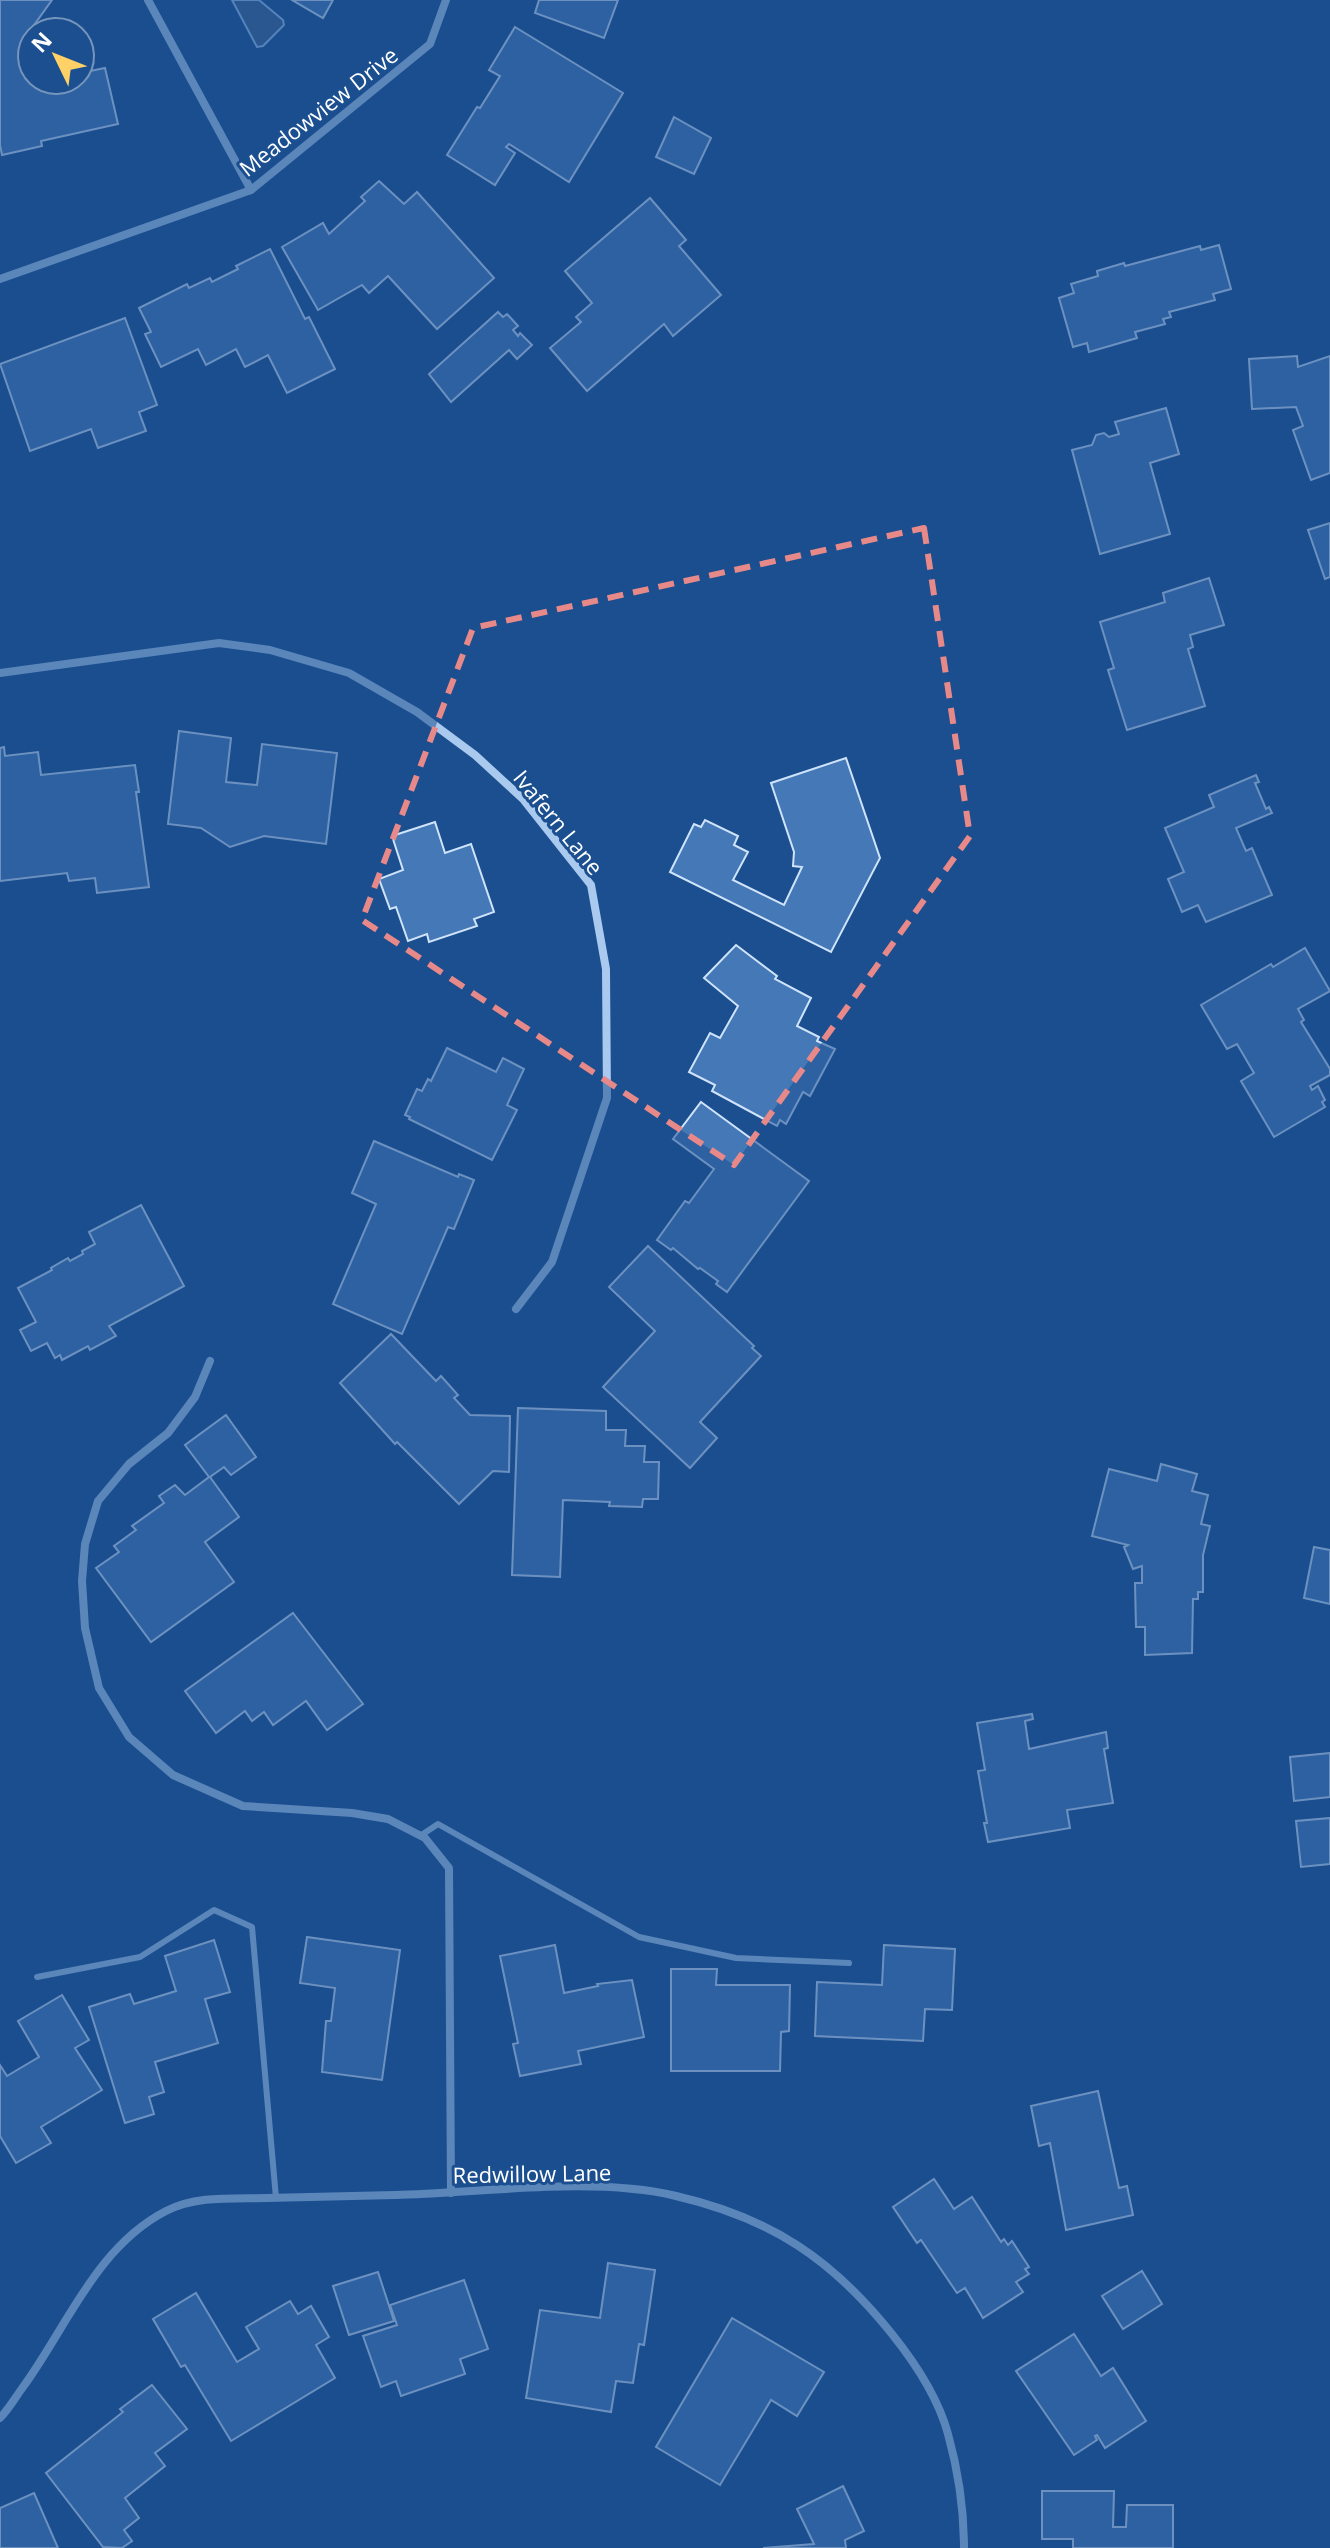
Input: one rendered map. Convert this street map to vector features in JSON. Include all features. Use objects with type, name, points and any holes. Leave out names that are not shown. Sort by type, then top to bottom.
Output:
[{"type":"street","points":[[148,0],[251,190]]},
{"type":"street","name":"Meadowview Drive","points":[[0,279],[251,190],[430,44],[446,0]]},
{"type":"street","name":"Ivafern Lane","points":[[0,673],[219,643],[270,650],[349,673],[417,712],[475,755],[523,799],[591,885],[606,969],[607,1098],[552,1262],[516,1309]]},
{"type":"street","points":[[210,1361],[195,1397],[168,1433],[129,1464],[98,1501],[85,1544],[82,1581],[85,1628],[99,1688],[129,1737],[173,1775],[243,1806],[352,1813],[388,1819],[425,1838],[449,1868],[451,2193]]},
{"type":"street","name":"Redwillow Lane","points":[[0,2418],[40,2364],[88,2284],[113,2251],[143,2225],[169,2209],[215,2198],[600,2187],[675,2196],[768,2228],[806,2249],[835,2271],[868,2305],[919,2367],[948,2432],[964,2523],[964,2548]]},
{"type":"lane","points":[[420,1836],[438,1824],[639,1937],[736,1958],[849,1963]]},
{"type":"lane","points":[[37,1977],[140,1957],[214,1910],[252,1927],[276,2198]]},
{"type":"highlighted area","points":[[924,528],[970,836],[734,1165],[362,920],[473,628]]},
{"type":"water","points":[[232,0],[259,0],[283,20],[284,25],[263,46],[257,47]]},
{"type":"building","points":[[0,0],[52,0],[41,16],[16,16],[16,96],[96,96],[96,70],[105,68],[118,124],[41,141],[42,146],[2,155]]},
{"type":"building","points":[[292,0],[333,0],[323,18]]},
{"type":"building","points":[[539,0],[618,0],[604,38],[535,13]]},
{"type":"building","points":[[515,27],[623,93],[569,182],[509,144],[506,147],[515,153],[495,185],[447,155],[500,76],[489,70]]},
{"type":"building","points":[[674,117],[711,138],[694,174],[656,157]]},
{"type":"building","points":[[379,181],[404,204],[417,192],[494,278],[437,329],[388,276],[369,293],[362,285],[318,310],[282,247],[323,223],[329,234],[365,201],[361,197]]},
{"type":"building","points":[[650,198],[686,240],[679,246],[721,295],[673,336],[664,324],[587,391],[550,348],[581,322],[576,317],[592,303],[565,271]]},
{"type":"building","points":[[1219,245],[1231,289],[1213,294],[1215,300],[1169,312],[1171,317],[1163,319],[1165,324],[1135,332],[1137,338],[1089,352],[1087,343],[1073,347],[1059,298],[1074,293],[1071,284],[1098,276],[1097,271],[1124,263],[1125,266],[1200,246],[1201,250]]},
{"type":"building","points":[[270,249],[305,319],[309,317],[335,369],[287,393],[268,355],[245,367],[236,349],[206,365],[198,349],[161,367],[145,334],[151,332],[139,308],[187,284],[189,288],[210,278],[212,282]]},
{"type":"building","points":[[498,312],[503,317],[507,314],[518,326],[513,330],[532,345],[517,359],[509,350],[451,402],[429,374]]},
{"type":"building","points":[[125,318],[157,405],[139,412],[146,431],[98,448],[91,429],[30,451],[0,364]]},
{"type":"building","points":[[1297,356],[1298,367],[1330,356],[1330,473],[1311,480],[1293,430],[1303,426],[1296,407],[1252,409],[1249,359]]},
{"type":"building","points":[[1166,408],[1179,454],[1150,463],[1170,534],[1100,554],[1072,450],[1092,445],[1096,435],[1104,433],[1109,437],[1119,434],[1115,422]]},
{"type":"building","points":[[1330,523],[1330,577],[1325,579],[1308,530]]},
{"type":"building","points":[[1209,578],[1224,625],[1190,635],[1193,647],[1188,649],[1205,706],[1127,730],[1108,670],[1114,668],[1100,622],[1165,602],[1163,593]]},
{"type":"building","points":[[179,731],[231,738],[226,782],[257,785],[262,744],[337,753],[326,844],[264,836],[230,847],[201,828],[168,824]]},
{"type":"building","points":[[4,747],[5,756],[38,752],[41,775],[135,765],[149,887],[97,893],[95,878],[69,881],[67,873],[0,881],[0,748]]},
{"type":"building","points":[[846,758],[880,858],[831,952],[670,872],[694,824],[701,827],[705,820],[738,836],[734,845],[748,852],[733,880],[784,905],[802,867],[793,866],[794,852],[771,783]]},
{"type":"building","points":[[1256,775],[1259,782],[1255,783],[1266,809],[1269,807],[1272,813],[1236,828],[1246,851],[1252,848],[1272,895],[1206,922],[1198,905],[1182,912],[1168,879],[1184,872],[1165,828],[1214,807],[1209,795]]},
{"type":"building","points":[[435,822],[445,853],[471,844],[494,912],[474,919],[477,926],[429,942],[427,934],[408,941],[396,907],[390,909],[379,879],[403,870],[392,836]]},
{"type":"building","points":[[736,945],[777,976],[775,979],[811,998],[797,1026],[819,1037],[817,1041],[835,1049],[810,1096],[803,1092],[786,1124],[780,1120],[777,1126],[712,1091],[715,1085],[689,1072],[710,1033],[720,1038],[738,1006],[704,978]]},
{"type":"building","points":[[1305,948],[1330,991],[1298,1009],[1304,1020],[1301,1022],[1330,1069],[1330,1075],[1310,1086],[1312,1090],[1318,1086],[1325,1107],[1274,1137],[1241,1081],[1254,1073],[1237,1044],[1227,1049],[1201,1005]]},
{"type":"building","points":[[447,1048],[496,1072],[503,1058],[524,1069],[507,1105],[517,1110],[492,1160],[405,1115],[417,1089],[422,1091],[428,1079],[431,1081]]},
{"type":"building","points":[[701,1102],[809,1181],[727,1292],[716,1284],[718,1281],[657,1240],[685,1201],[689,1203],[714,1169],[673,1139]]},
{"type":"building","points":[[374,1141],[458,1177],[459,1174],[474,1180],[454,1229],[448,1227],[402,1334],[333,1304],[376,1204],[352,1193]]},
{"type":"building","points":[[141,1205],[184,1286],[109,1326],[116,1336],[90,1350],[88,1346],[62,1360],[60,1355],[55,1358],[47,1343],[31,1351],[20,1330],[36,1322],[18,1288],[68,1258],[70,1261],[83,1254],[82,1251],[95,1244],[89,1232]]},
{"type":"building","points":[[648,1246],[761,1356],[700,1422],[717,1438],[690,1468],[603,1387],[655,1331],[609,1287]]},
{"type":"building","points":[[391,1334],[436,1381],[441,1376],[458,1395],[454,1398],[470,1415],[510,1416],[509,1472],[493,1471],[459,1504],[397,1442],[395,1444],[340,1383]]},
{"type":"building","points":[[518,1408],[606,1411],[606,1430],[626,1430],[625,1446],[645,1446],[644,1462],[659,1462],[658,1499],[643,1499],[642,1507],[563,1500],[560,1577],[512,1575]]},
{"type":"building","points":[[226,1415],[256,1457],[231,1475],[224,1467],[210,1477],[239,1517],[205,1542],[234,1582],[151,1642],[96,1568],[119,1552],[114,1546],[136,1530],[132,1526],[164,1503],[159,1496],[175,1485],[185,1495],[209,1477],[185,1445]]},
{"type":"building","points":[[1161,1464],[1197,1474],[1192,1491],[1208,1495],[1201,1524],[1210,1526],[1203,1555],[1203,1592],[1198,1592],[1198,1599],[1193,1599],[1192,1653],[1145,1655],[1145,1627],[1136,1627],[1135,1583],[1142,1583],[1142,1566],[1133,1569],[1124,1547],[1128,1545],[1092,1536],[1109,1469],[1157,1481]]},
{"type":"building","points":[[1314,1547],[1330,1550],[1330,1604],[1304,1598]]},
{"type":"building","points":[[293,1613],[363,1704],[327,1730],[306,1701],[273,1725],[264,1712],[252,1721],[245,1711],[216,1733],[185,1691]]},
{"type":"building","points":[[1032,1714],[1033,1719],[1025,1721],[1029,1749],[1106,1732],[1108,1748],[1104,1749],[1113,1803],[1067,1810],[1070,1828],[988,1842],[978,1771],[985,1770],[977,1723]]},
{"type":"building","points":[[1330,1753],[1330,1797],[1294,1801],[1290,1757]]},
{"type":"building","points":[[1330,1818],[1330,1864],[1301,1867],[1296,1821]]},
{"type":"building","points":[[307,1937],[400,1950],[382,2080],[322,2072],[326,2021],[331,2021],[335,1988],[300,1983]]},
{"type":"building","points":[[214,1940],[230,1992],[205,1999],[218,2043],[155,2062],[164,2092],[149,2097],[154,2114],[125,2123],[89,2007],[130,1994],[134,2004],[176,1991],[165,1956]]},
{"type":"building","points":[[555,1945],[564,1993],[597,1984],[632,1980],[644,2037],[578,2051],[581,2064],[520,2076],[513,2044],[518,2043],[500,1956]]},
{"type":"building","points":[[884,1945],[955,1949],[952,2010],[925,2009],[923,2041],[815,2036],[817,1982],[882,1985]]},
{"type":"building","points":[[671,1969],[717,1969],[716,1985],[790,1985],[789,2031],[781,2032],[780,2071],[671,2071]]},
{"type":"building","points":[[62,1995],[89,2040],[75,2048],[102,2090],[41,2127],[51,2143],[16,2163],[0,2136],[0,2065],[7,2076],[39,2057],[18,2021]]},
{"type":"building","points":[[1098,2091],[1119,2188],[1127,2186],[1133,2215],[1066,2230],[1050,2143],[1039,2146],[1031,2106]]},
{"type":"building","points":[[934,2179],[954,2209],[972,2197],[1001,2242],[1004,2239],[1008,2245],[1012,2241],[1029,2267],[1025,2269],[1029,2274],[1016,2282],[1023,2292],[983,2318],[965,2288],[957,2293],[921,2240],[917,2243],[893,2207]]},
{"type":"building","points":[[608,2263],[655,2270],[644,2345],[639,2344],[633,2383],[616,2381],[611,2412],[526,2398],[540,2310],[600,2318]]},
{"type":"building","points":[[1142,2271],[1162,2304],[1123,2329],[1102,2296]]},
{"type":"building","points":[[378,2272],[394,2321],[349,2335],[333,2286]]},
{"type":"building","points":[[464,2280],[488,2349],[460,2359],[465,2374],[401,2396],[396,2381],[381,2387],[363,2336],[397,2325],[390,2305]]},
{"type":"building","points":[[196,2293],[237,2362],[259,2349],[246,2327],[290,2301],[298,2314],[311,2306],[329,2337],[316,2345],[335,2378],[231,2441],[153,2319]]},
{"type":"building","points":[[732,2318],[824,2372],[797,2416],[771,2400],[720,2485],[656,2447]]},
{"type":"building","points":[[1074,2334],[1101,2376],[1113,2368],[1146,2421],[1105,2448],[1097,2435],[1097,2440],[1074,2455],[1016,2371]]},
{"type":"building","points":[[152,2385],[187,2429],[155,2453],[165,2466],[125,2498],[139,2518],[124,2530],[132,2541],[122,2548],[103,2547],[46,2473]]},
{"type":"building","points":[[843,2486],[864,2531],[845,2540],[846,2548],[763,2548],[814,2544],[797,2509]]},
{"type":"building","points":[[1042,2491],[1114,2491],[1113,2527],[1126,2527],[1127,2505],[1173,2505],[1173,2548],[1073,2548],[1073,2539],[1042,2539]]},
{"type":"building","points":[[34,2493],[58,2548],[0,2548],[0,2508]]}]
